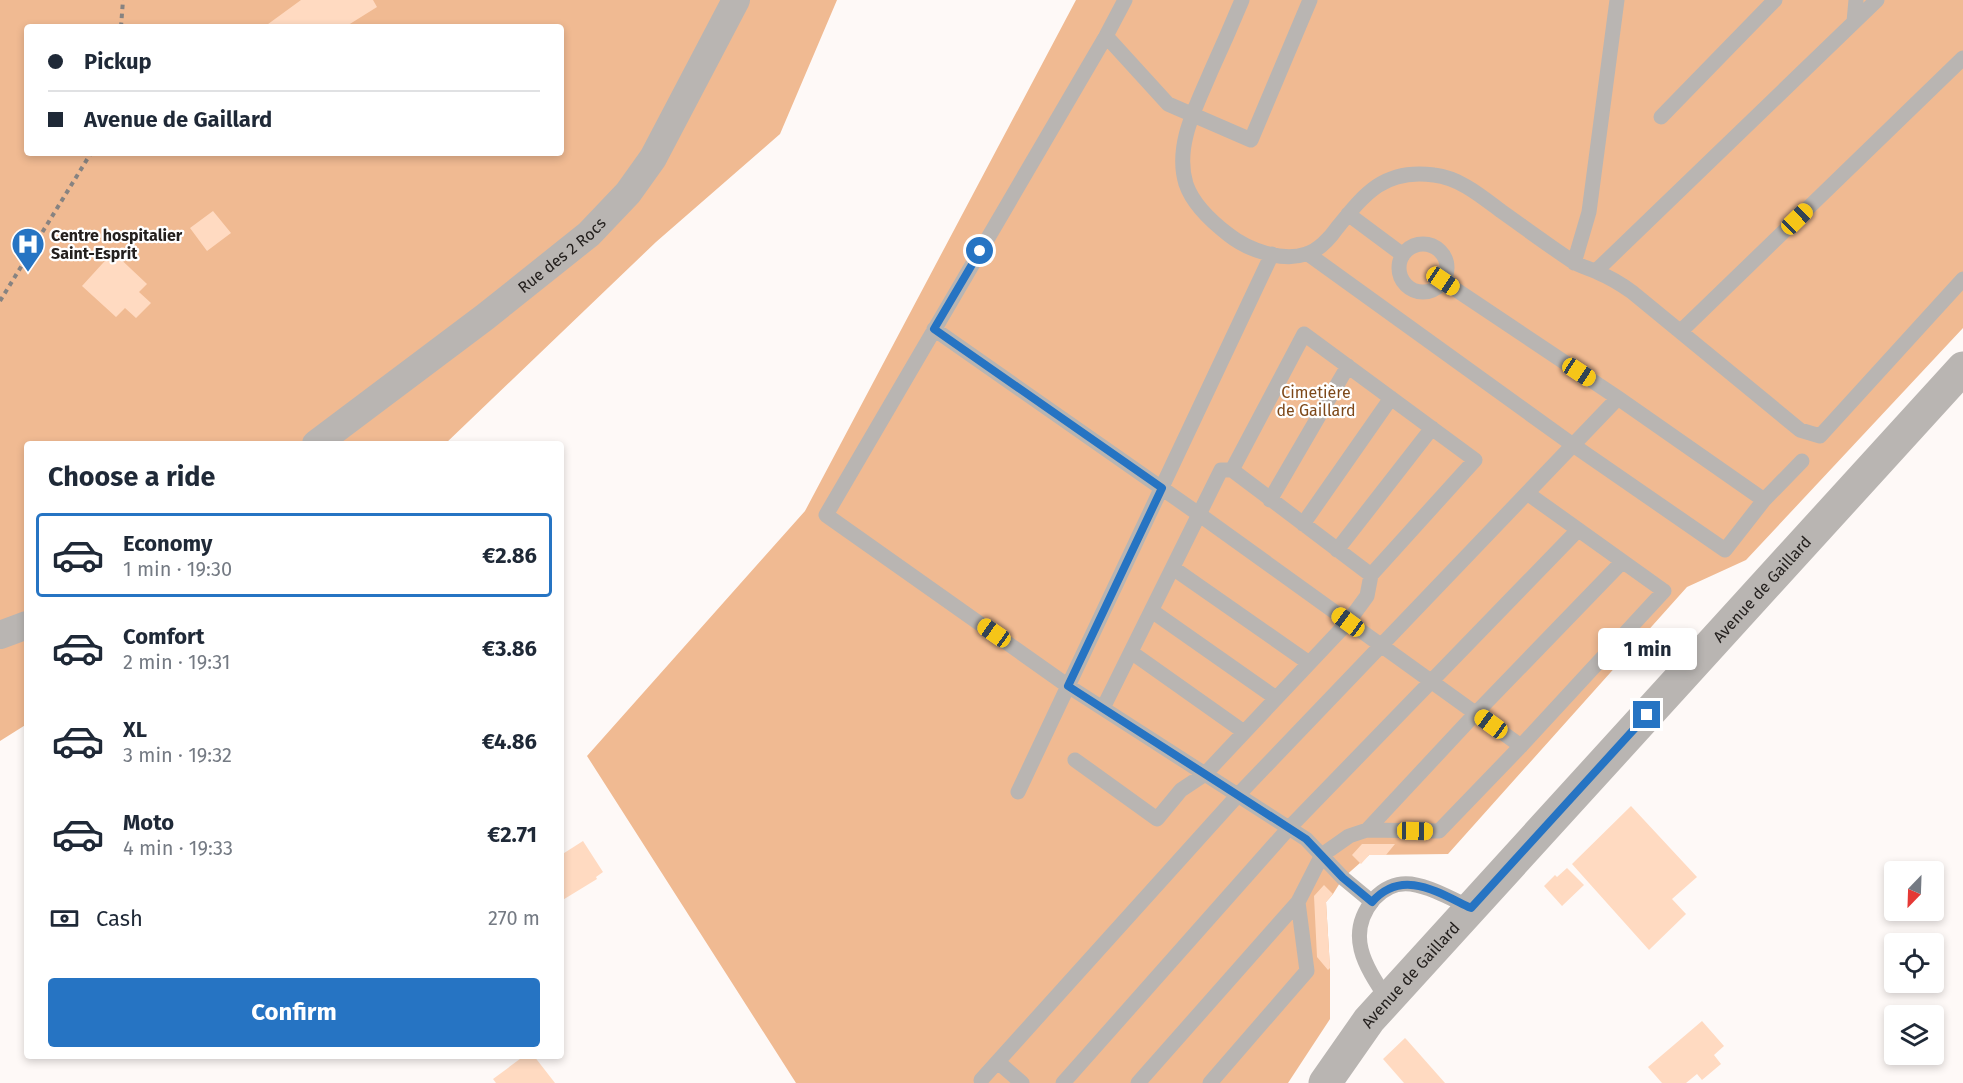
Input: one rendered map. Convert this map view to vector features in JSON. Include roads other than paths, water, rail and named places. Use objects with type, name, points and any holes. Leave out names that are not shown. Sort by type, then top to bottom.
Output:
[{"type":"street","name":"Rue des 2 Rocs","points":[[320,441],[485,317],[589,234],[620,201],[653,158],[736,0]]},
{"type":"street","name":"Avenue de Gaillard","points":[[1325,1083],[1369,1020],[1387,999],[1963,368]]},
{"type":"street","points":[[0,635],[24,626]]},
{"type":"lane","points":[[1125,0],[826,515],[1068,686],[1306,839],[1343,878],[1372,902]]},
{"type":"lane","points":[[1242,0],[1192,116],[1184,150],[1183,170],[1192,197],[1217,226],[1234,239],[1253,248],[1289,257],[1308,254],[1333,234],[1360,201],[1391,177],[1415,174],[1436,175],[1456,181],[1480,195],[1574,264],[1613,279],[1632,292],[1800,430],[1820,436],[1963,279]]},
{"type":"lane","points":[[1106,36],[1168,104],[1251,140],[1310,0]]},
{"type":"lane","points":[[1574,264],[1589,212],[1617,0]]},
{"type":"lane","points":[[1661,117],[1775,0]]},
{"type":"lane","points":[[1854,22],[1856,0]]},
{"type":"lane","points":[[1596,271],[1877,0]]},
{"type":"lane","points":[[1681,331],[1963,58]]},
{"type":"lane","points":[[1348,214],[1403,255]]},
{"type":"lane","points":[[1416,245],[1430,245],[1437,248],[1446,260],[1446,274],[1443,281],[1438,287],[1424,292],[1410,288],[1404,282],[1399,268],[1403,255],[1416,245]]},
{"type":"lane","points":[[1018,792],[1272,254]]},
{"type":"lane","points":[[1308,254],[1573,445],[1725,550],[1764,500],[1802,461]]},
{"type":"lane","points":[[1443,281],[1618,398],[1764,500]]},
{"type":"lane","points":[[934,329],[1162,488],[1521,746]]},
{"type":"lane","points":[[1075,760],[1157,819],[1181,790],[1205,774],[1348,622],[1367,596],[1371,575],[1475,459],[1304,334],[1232,470]]},
{"type":"lane","points":[[1270,500],[1348,366]]},
{"type":"lane","points":[[1303,524],[1391,398]]},
{"type":"lane","points":[[981,1080],[1238,795],[1618,398]]},
{"type":"lane","points":[[1337,550],[1432,428]]},
{"type":"lane","points":[[1103,708],[1221,470],[1232,470],[1371,575]]},
{"type":"lane","points":[[1138,1083],[1298,902],[1323,855],[1349,836],[1367,830],[1439,831],[1664,591],[1527,493]]},
{"type":"lane","points":[[1063,1083],[1289,828],[1578,530]]},
{"type":"lane","points":[[1367,830],[1476,713],[1623,562]]},
{"type":"lane","points":[[1173,568],[1309,663]]},
{"type":"lane","points":[[1152,611],[1276,698]]},
{"type":"lane","points":[[1131,652],[1244,732]]},
{"type":"lane","points":[[1387,999],[1372,977],[1360,947],[1360,926],[1363,916],[1381,892],[1393,886],[1409,884],[1440,894],[1471,908]]},
{"type":"lane","points":[[1210,1083],[1307,971],[1298,902]]},
{"type":"lane","points":[[999,1062],[1022,1083]]},
{"type":"place","name":"Centre hospitalier Saint-Esprit","points":[[28,273]]},
{"type":"park label","name":"Cimetière de Gaillard","points":[[1316,401]]}]
